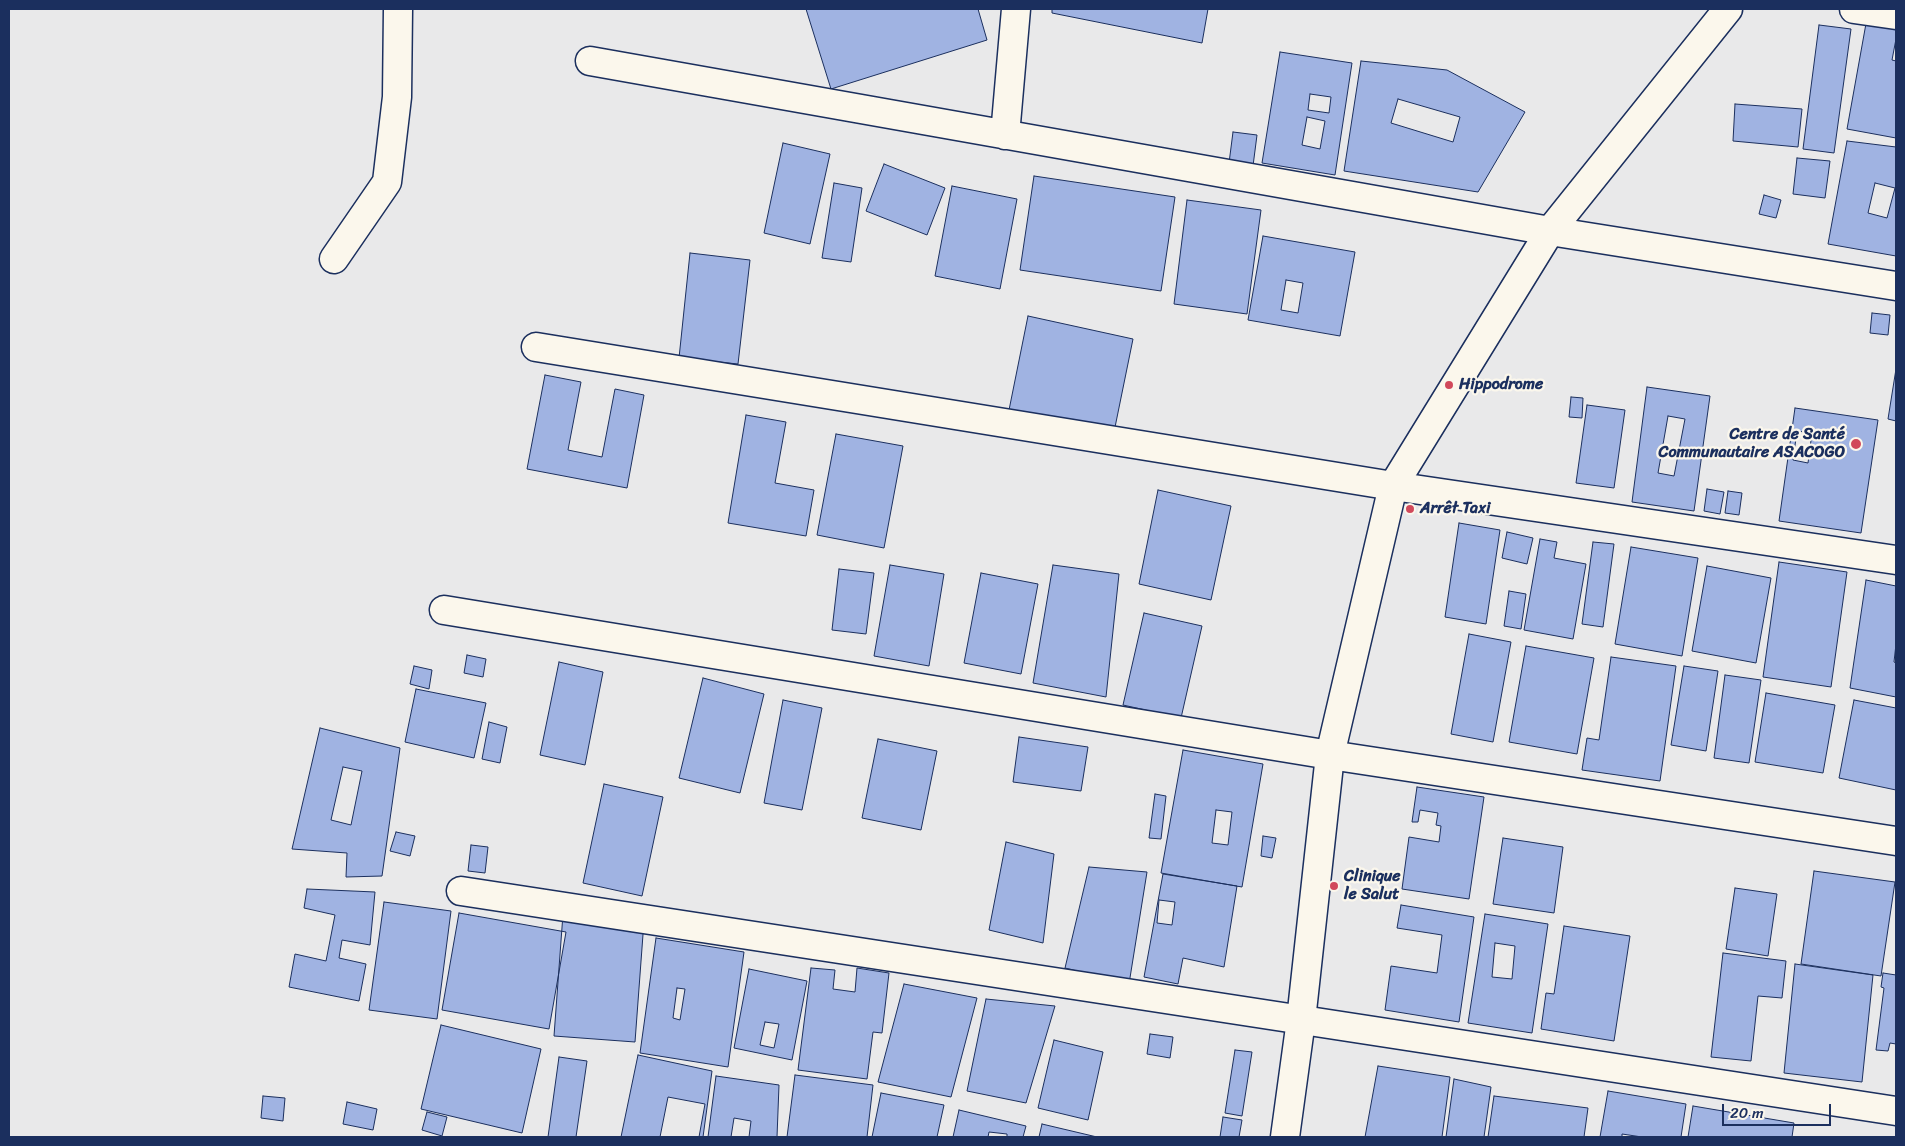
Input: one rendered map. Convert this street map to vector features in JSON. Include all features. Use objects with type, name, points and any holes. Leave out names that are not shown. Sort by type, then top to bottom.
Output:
[{"type":"street","points":[[334,259],[388,182],[397,97],[398,9]]},
{"type":"street","points":[[1005,135],[1016,9]]},
{"type":"street","points":[[1286,1137],[1301,1020],[1330,755],[1393,486],[1550,231],[1728,9]]},
{"type":"street","points":[[1854,9],[1896,15]]},
{"type":"street","points":[[590,61],[1550,231],[1896,286]]},
{"type":"street","points":[[536,348],[1393,486],[1896,560]]},
{"type":"street","points":[[444,610],[1330,755],[1896,841]]},
{"type":"street","points":[[461,891],[1896,1111]]},
{"type":"building","points":[[806,9],[978,9],[987,40],[831,89]]},
{"type":"building","points":[[1052,9],[1208,9],[1202,43],[1052,13]]},
{"type":"building","points":[[1867,18],[1896,21],[1896,39],[1892,60],[1896,61],[1896,138],[1847,129]]},
{"type":"building","points":[[1819,25],[1851,29],[1834,153],[1803,149]]},
{"type":"building","points":[[1280,52],[1352,63],[1335,175],[1262,163]],"holes":[[[1310,94],[1331,97],[1329,113],[1308,110]],[[1307,117],[1325,121],[1320,149],[1302,145]]]},
{"type":"building","points":[[1361,61],[1447,70],[1525,112],[1478,192],[1344,171]],"holes":[[[1398,99],[1460,117],[1453,142],[1391,123]]]},
{"type":"building","points":[[1735,104],[1802,109],[1798,147],[1733,141]]},
{"type":"building","points":[[1233,132],[1257,135],[1253,166],[1229,163]]},
{"type":"building","points":[[1847,141],[1896,147],[1896,256],[1828,244]],"holes":[[[1875,183],[1895,188],[1887,218],[1868,213]]]},
{"type":"building","points":[[783,143],[830,154],[810,244],[764,233]]},
{"type":"building","points":[[1797,158],[1830,161],[1825,198],[1793,194]]},
{"type":"building","points":[[884,164],[945,188],[927,235],[866,211]]},
{"type":"building","points":[[1034,176],[1175,197],[1161,291],[1020,270]]},
{"type":"building","points":[[834,183],[862,188],[851,262],[822,258]]},
{"type":"building","points":[[952,186],[1017,199],[1000,289],[935,276]]},
{"type":"building","points":[[1764,195],[1781,200],[1776,218],[1759,214]]},
{"type":"building","points":[[1187,200],[1261,210],[1247,314],[1174,304]]},
{"type":"building","points":[[1263,236],[1355,252],[1340,336],[1248,320]],"holes":[[[1286,280],[1303,283],[1298,313],[1281,310]]]},
{"type":"building","points":[[690,253],[750,260],[738,364],[679,358]]},
{"type":"building","points":[[1872,313],[1890,315],[1888,335],[1870,333]]},
{"type":"building","points":[[1028,316],[1133,339],[1113,437],[1008,415]]},
{"type":"building","points":[[1896,369],[1896,421],[1888,419]]},
{"type":"building","points":[[545,375],[581,382],[568,450],[602,457],[615,389],[644,395],[627,488],[527,469]]},
{"type":"building","points":[[1647,387],[1710,396],[1694,511],[1632,502]],"holes":[[[1668,416],[1685,419],[1674,476],[1658,473]]]},
{"type":"building","points":[[1571,397],[1583,398],[1582,418],[1569,417]]},
{"type":"building","points":[[1587,405],[1625,410],[1614,488],[1576,483]]},
{"type":"building","points":[[1795,408],[1878,420],[1861,533],[1779,521]],"holes":[[[1797,431],[1812,433],[1808,463],[1793,460]]]},
{"type":"building","points":[[746,415],[786,422],[775,483],[814,490],[806,536],[728,523]]},
{"type":"building","points":[[836,434],[903,446],[884,548],[817,535]]},
{"type":"building","points":[[1707,489],[1724,492],[1720,514],[1704,511]]},
{"type":"building","points":[[1158,490],[1231,506],[1211,600],[1139,584]]},
{"type":"building","points":[[1728,491],[1742,493],[1739,515],[1725,513]]},
{"type":"building","points":[[1459,523],[1500,530],[1486,624],[1445,617]]},
{"type":"building","points":[[1507,532],[1533,538],[1527,564],[1502,558]]},
{"type":"building","points":[[1540,539],[1557,542],[1554,558],[1586,564],[1573,639],[1524,630]]},
{"type":"building","points":[[1593,542],[1614,544],[1603,627],[1582,624]]},
{"type":"building","points":[[1631,547],[1698,558],[1682,656],[1615,644]]},
{"type":"building","points":[[1779,562],[1847,572],[1831,687],[1763,677]]},
{"type":"building","points":[[890,565],[944,574],[929,666],[874,656]]},
{"type":"building","points":[[1053,565],[1119,574],[1106,697],[1033,683]]},
{"type":"building","points":[[1707,566],[1771,578],[1756,663],[1692,651]]},
{"type":"building","points":[[839,569],[874,573],[866,634],[832,630]]},
{"type":"building","points":[[981,573],[1038,584],[1021,674],[964,663]]},
{"type":"building","points":[[1866,580],[1896,586],[1896,644],[1894,662],[1896,663],[1896,697],[1850,688]]},
{"type":"building","points":[[1509,591],[1526,594],[1521,629],[1504,626]]},
{"type":"building","points":[[1144,613],[1202,626],[1181,718],[1123,705]]},
{"type":"building","points":[[1469,634],[1511,642],[1493,742],[1451,734]]},
{"type":"building","points":[[1526,646],[1594,658],[1577,754],[1509,742]]},
{"type":"building","points":[[467,655],[486,659],[483,677],[464,673]]},
{"type":"building","points":[[1611,657],[1676,666],[1660,781],[1582,770],[1587,738],[1599,740]]},
{"type":"building","points":[[559,662],[603,672],[585,765],[540,755]]},
{"type":"building","points":[[414,666],[432,670],[429,689],[410,684]]},
{"type":"building","points":[[1684,666],[1718,671],[1706,751],[1671,745]]},
{"type":"building","points":[[1725,675],[1761,680],[1749,763],[1714,758]]},
{"type":"building","points":[[703,678],[764,694],[740,793],[679,778]]},
{"type":"building","points":[[416,689],[486,703],[474,758],[405,742]]},
{"type":"building","points":[[1766,693],[1835,705],[1823,773],[1755,762]]},
{"type":"building","points":[[783,700],[822,708],[802,810],[764,803]]},
{"type":"building","points":[[1854,700],[1896,708],[1896,790],[1839,778]]},
{"type":"building","points":[[489,722],[507,727],[500,763],[482,759]]},
{"type":"building","points":[[320,728],[400,748],[382,876],[346,877],[347,853],[292,849]],"holes":[[[343,767],[362,771],[351,825],[331,820]]]},
{"type":"building","points":[[1019,737],[1088,747],[1081,791],[1013,782]]},
{"type":"building","points":[[878,739],[937,751],[921,830],[862,818]]},
{"type":"building","points":[[1183,750],[1263,764],[1242,887],[1161,873]],"holes":[[[1216,810],[1232,812],[1228,845],[1212,843]]]},
{"type":"building","points":[[604,784],[663,797],[642,896],[583,883]]},
{"type":"building","points":[[1417,787],[1484,797],[1469,899],[1402,889],[1409,837],[1439,842],[1441,826],[1436,825],[1438,813],[1420,810],[1418,822],[1412,822]]},
{"type":"building","points":[[1155,794],[1166,796],[1161,839],[1149,838]]},
{"type":"building","points":[[396,832],[415,836],[410,856],[390,851]]},
{"type":"building","points":[[1263,836],[1276,838],[1272,858],[1261,856]]},
{"type":"building","points":[[1503,838],[1563,847],[1554,913],[1493,904]]},
{"type":"building","points":[[1006,842],[1054,854],[1043,943],[989,930]]},
{"type":"building","points":[[471,845],[488,847],[485,873],[468,871]]},
{"type":"building","points":[[1089,867],[1147,872],[1129,984],[1065,968]]},
{"type":"building","points":[[1814,871],[1895,882],[1881,976],[1801,964]]},
{"type":"building","points":[[1163,874],[1237,886],[1224,967],[1183,958],[1178,984],[1144,977]],"holes":[[[1159,900],[1175,902],[1172,925],[1157,923]]]},
{"type":"building","points":[[1735,888],[1777,894],[1768,956],[1726,949]]},
{"type":"building","points":[[307,889],[375,892],[370,945],[342,940],[339,958],[366,964],[359,1001],[289,987],[295,954],[326,961],[335,915],[304,908]]},
{"type":"building","points":[[384,902],[451,911],[437,1019],[369,1010]]},
{"type":"building","points":[[1401,905],[1474,917],[1459,1022],[1385,1010],[1391,966],[1437,973],[1442,935],[1397,928]]},
{"type":"building","points":[[459,913],[566,932],[549,1029],[442,1010]]},
{"type":"building","points":[[563,914],[644,921],[635,1042],[554,1036]]},
{"type":"building","points":[[1485,914],[1548,924],[1532,1033],[1468,1023]],"holes":[[[1495,943],[1515,946],[1512,979],[1492,977]]]},
{"type":"building","points":[[1564,926],[1630,936],[1614,1041],[1541,1029],[1546,993],[1554,994]]},
{"type":"building","points":[[656,938],[744,952],[728,1067],[640,1053]],"holes":[[[677,988],[685,989],[680,1020],[673,1018]]]},
{"type":"building","points":[[1723,953],[1786,961],[1782,998],[1758,996],[1751,1061],[1711,1057]]},
{"type":"building","points":[[1795,964],[1873,975],[1862,1082],[1784,1073]]},
{"type":"building","points":[[811,968],[835,970],[833,989],[855,992],[857,968],[889,973],[882,1033],[873,1032],[867,1079],[798,1070]]},
{"type":"building","points":[[749,969],[807,981],[792,1060],[734,1048]],"holes":[[[765,1022],[779,1024],[774,1048],[760,1045]]]},
{"type":"building","points":[[1883,973],[1896,975],[1896,1044],[1890,1043],[1888,1051],[1876,1050],[1884,988],[1881,987]]},
{"type":"building","points":[[904,984],[977,998],[951,1097],[878,1082]]},
{"type":"building","points":[[986,999],[1055,1006],[1026,1103],[967,1091]]},
{"type":"building","points":[[441,1025],[541,1049],[522,1133],[421,1109]]},
{"type":"building","points":[[1150,1034],[1173,1037],[1170,1058],[1147,1054]]},
{"type":"building","points":[[1054,1040],[1103,1052],[1088,1120],[1038,1108]]},
{"type":"building","points":[[1235,1050],[1252,1052],[1242,1116],[1225,1113]]},
{"type":"building","points":[[638,1055],[712,1071],[703,1137],[699,1137],[705,1104],[668,1097],[660,1137],[621,1137]]},
{"type":"building","points":[[559,1057],[587,1061],[576,1137],[548,1137]]},
{"type":"building","points":[[1378,1066],[1450,1077],[1442,1137],[1365,1137]]},
{"type":"building","points":[[795,1075],[873,1085],[867,1137],[787,1137]]},
{"type":"building","points":[[716,1076],[779,1085],[777,1137],[749,1137],[751,1121],[734,1118],[731,1137],[708,1137]]},
{"type":"building","points":[[1454,1079],[1491,1087],[1484,1137],[1446,1137]]},
{"type":"building","points":[[1608,1091],[1686,1104],[1681,1137],[1642,1137],[1622,1134],[1622,1137],[1600,1137]]},
{"type":"building","points":[[881,1093],[944,1105],[937,1137],[872,1137]]},
{"type":"building","points":[[263,1096],[285,1098],[283,1121],[261,1118]]},
{"type":"building","points":[[1494,1096],[1588,1108],[1584,1137],[1488,1137]]},
{"type":"building","points":[[347,1102],[377,1109],[373,1130],[343,1124]]},
{"type":"building","points":[[1693,1106],[1794,1123],[1792,1137],[1688,1137]]},
{"type":"building","points":[[959,1110],[1026,1126],[1023,1137],[1007,1137],[1007,1134],[989,1132],[988,1137],[953,1137]]},
{"type":"building","points":[[427,1112],[447,1117],[442,1136],[422,1130]]},
{"type":"building","points":[[1223,1117],[1242,1120],[1239,1137],[1220,1137]]},
{"type":"building","points":[[1042,1124],[1097,1137],[1039,1137]]},
{"type":"place","name":"Hippodrome","points":[[1449,385]]},
{"type":"place","name":"Centre de Santé Communautaire ASACOGO","points":[[1856,444]]},
{"type":"place","name":"Arrêt Taxi","points":[[1410,509]]},
{"type":"place","name":"Clinique le Salut","points":[[1334,886]]}]
